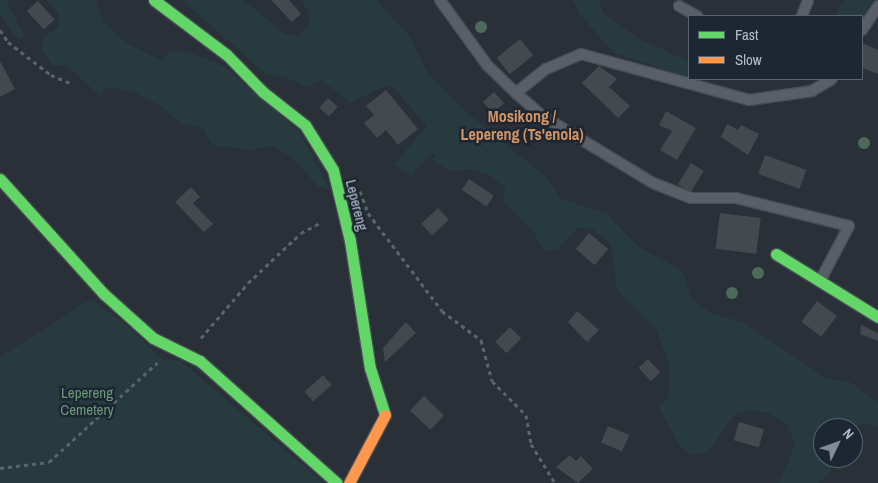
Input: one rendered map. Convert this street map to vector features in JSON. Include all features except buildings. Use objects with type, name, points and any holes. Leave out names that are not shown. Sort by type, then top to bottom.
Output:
[{"type":"street","name":"Lepereng","points":[[154,0],[227,55],[263,92],[305,125],[333,170],[340,212],[350,241],[370,368],[387,411],[349,483]]},
{"type":"street","points":[[0,179],[104,294],[153,338],[188,354],[230,386],[337,483]]},
{"type":"street","points":[[776,254],[878,317]]},
{"type":"lane","points":[[440,0],[487,65],[541,115],[653,183],[691,198],[736,198],[849,226],[819,282]]},
{"type":"lane","points":[[802,15],[808,0]]},
{"type":"lane","points":[[678,6],[695,15]]},
{"type":"lane","points":[[863,28],[878,6]]},
{"type":"lane","points":[[516,93],[546,69],[582,54],[749,100],[812,91],[830,80]]},
{"type":"path","points":[[0,30],[8,42],[51,75],[70,83]]},
{"type":"path","points":[[355,184],[368,213],[442,311],[481,340],[492,381],[526,415],[531,444],[555,483]]},
{"type":"path","points":[[188,354],[248,283],[301,233],[340,212]]},
{"type":"path","points":[[0,468],[49,462],[173,348]]},
{"type":"green space","points":[[0,0],[6,0],[25,36],[18,40],[0,15]]},
{"type":"green space","points":[[46,0],[96,0],[103,22],[128,44],[160,60],[172,50],[191,53],[225,67],[299,131],[330,190],[317,186],[293,158],[272,146],[250,150],[212,145],[203,128],[180,123],[161,106],[136,93],[107,87],[100,96],[68,66],[52,65],[41,49],[44,37],[58,27],[59,15]]},
{"type":"green space","points":[[182,0],[243,0],[285,34],[299,35],[309,23],[309,12],[301,0],[376,0],[410,36],[428,73],[464,110],[548,179],[561,199],[606,213],[640,248],[682,270],[692,299],[710,313],[743,322],[827,379],[848,381],[878,402],[878,427],[863,424],[863,418],[813,418],[813,468],[831,468],[829,474],[817,483],[779,483],[795,445],[787,424],[768,413],[748,410],[735,414],[709,451],[693,455],[680,447],[659,407],[669,397],[669,364],[656,329],[617,290],[611,245],[593,229],[577,228],[557,250],[543,250],[535,234],[503,201],[506,188],[487,174],[470,169],[450,171],[432,160],[436,155],[432,153],[411,176],[394,164],[427,126],[396,90],[386,85],[350,103],[322,80],[306,87],[284,76],[267,75]]},
{"type":"green space","points":[[572,0],[599,0],[603,13],[641,40],[688,61],[688,78],[614,53],[581,16]]},
{"type":"green space","points":[[846,0],[875,0],[863,17],[863,15],[836,15],[840,4]]},
{"type":"green space","name":"Lepereng Cemetery","points":[[91,299],[129,327],[162,359],[181,361],[324,483],[0,483],[0,357]]},
{"type":"traffic: fast","points":[[154,0],[227,55],[263,92],[305,125],[333,170],[350,241],[370,368],[385,415]]},
{"type":"traffic: fast","points":[[0,179],[104,294],[153,338],[200,361],[337,483]]},
{"type":"traffic: fast","points":[[776,254],[878,317]]},
{"type":"traffic: slow","points":[[349,483],[385,415]]},
{"type":"district","name":"Mosikong / Lepereng (Ts'enola)","points":[[522,125]]}]
